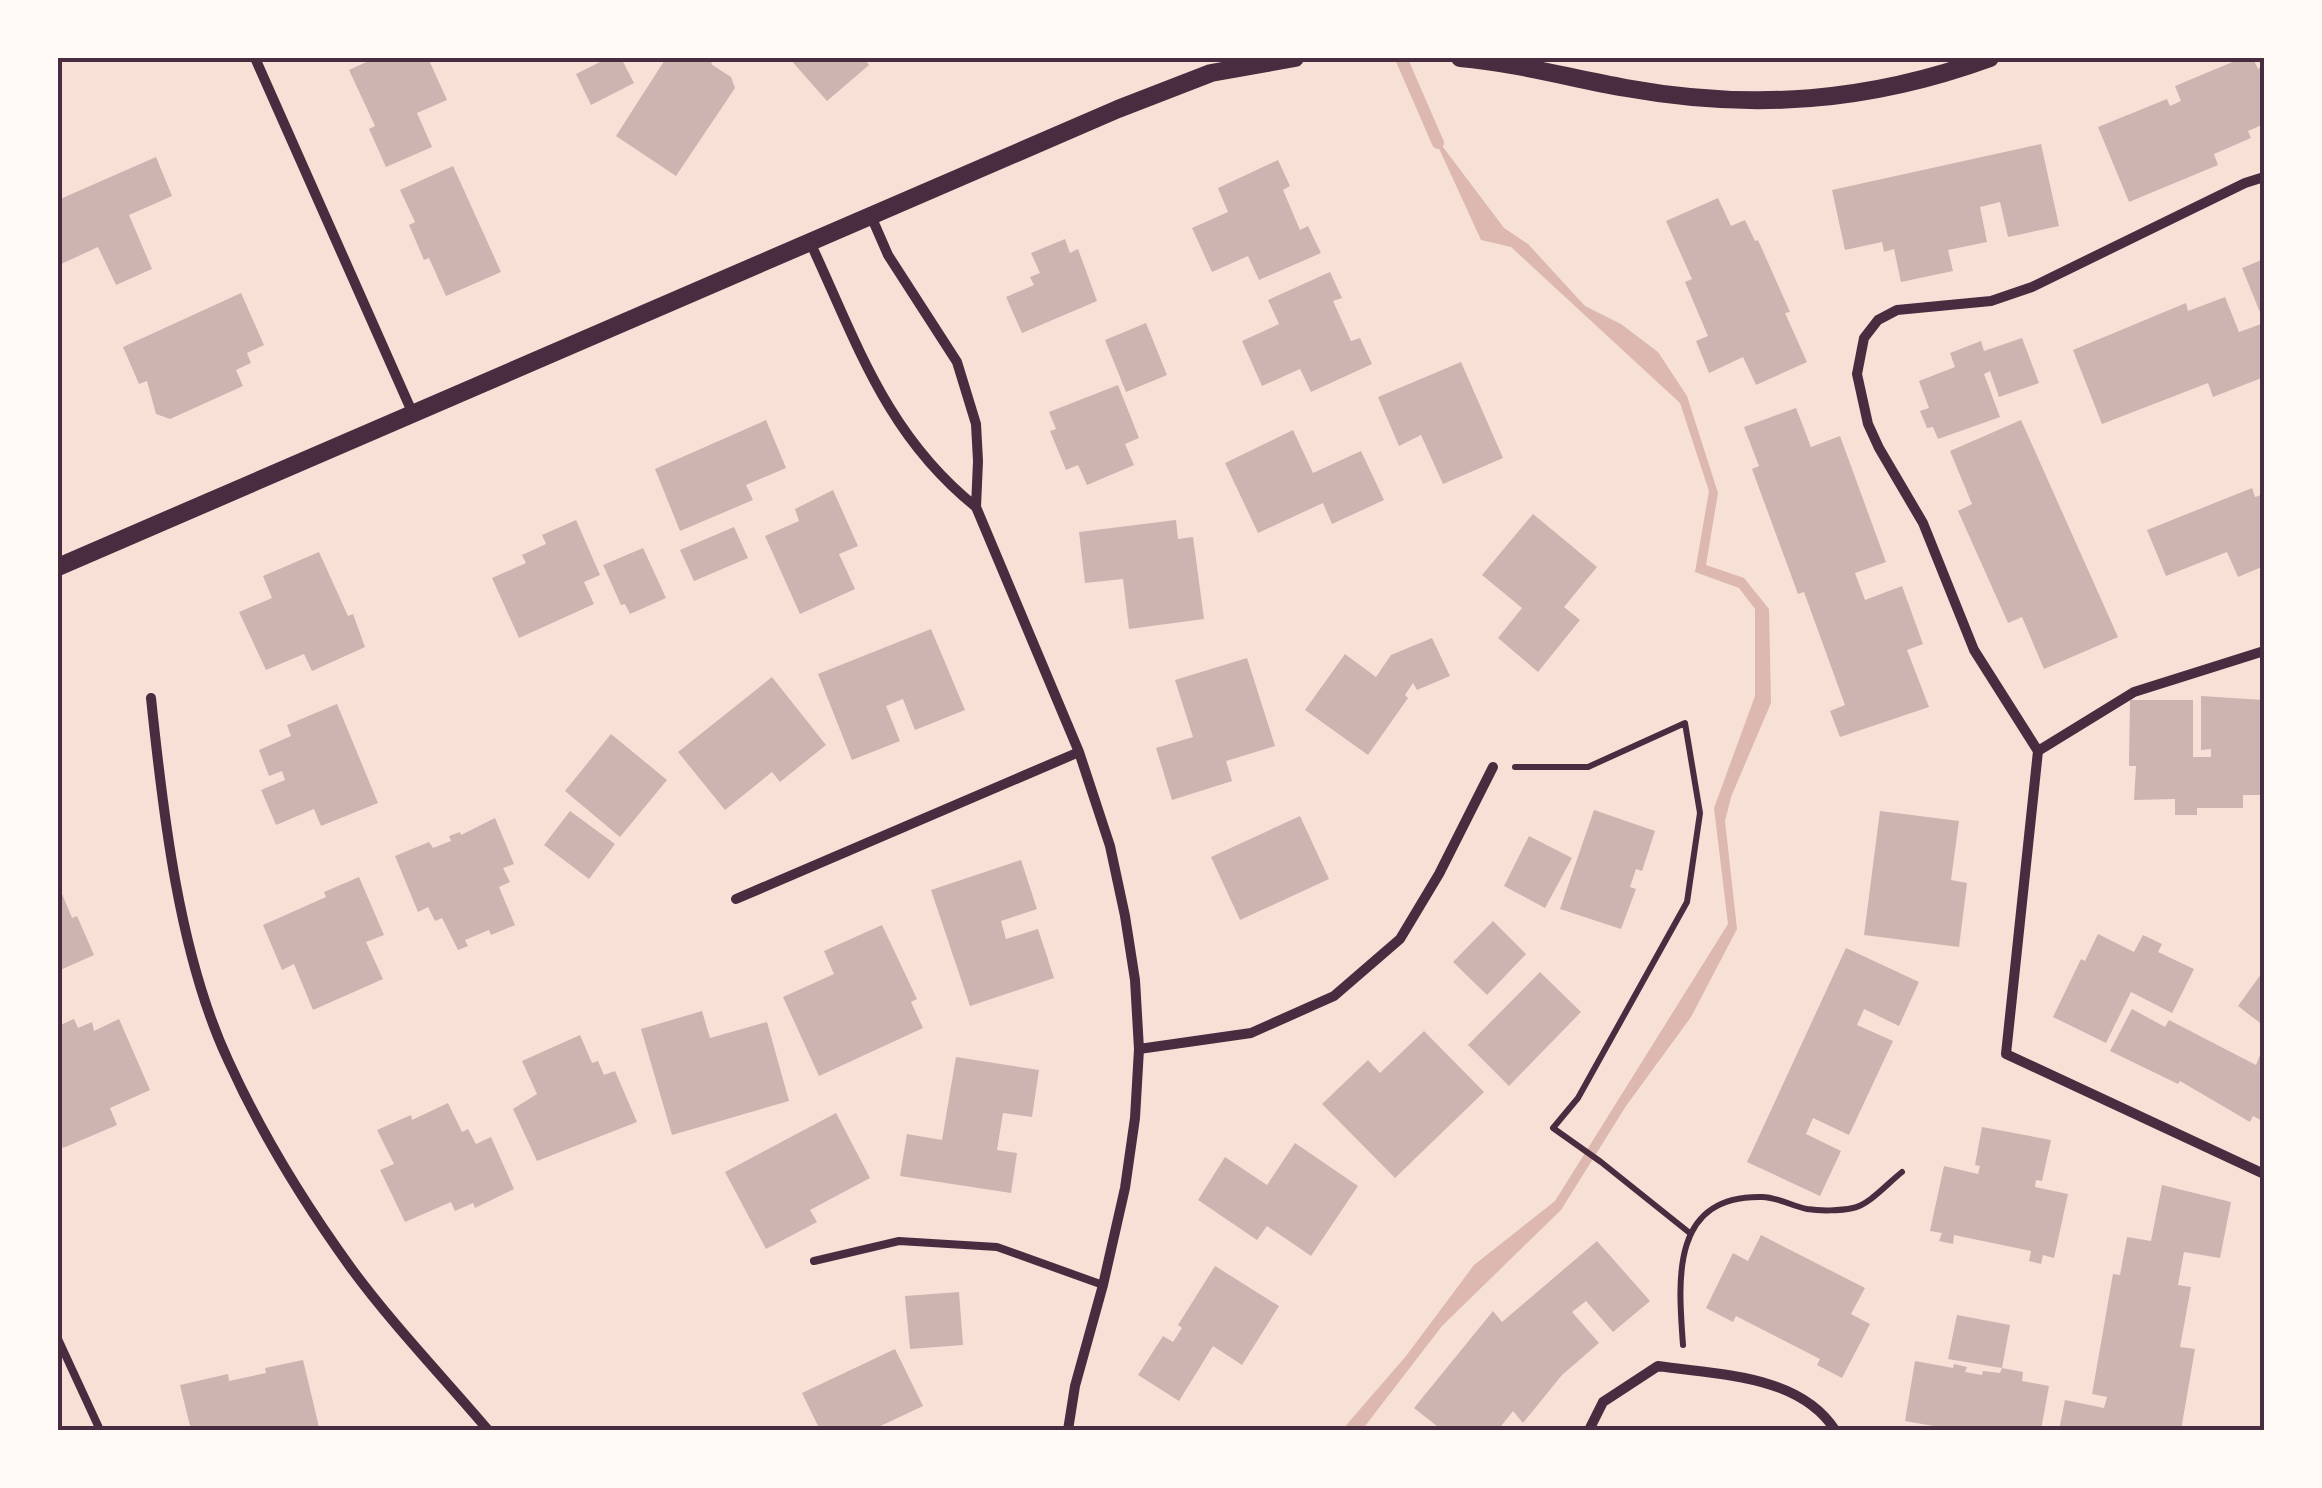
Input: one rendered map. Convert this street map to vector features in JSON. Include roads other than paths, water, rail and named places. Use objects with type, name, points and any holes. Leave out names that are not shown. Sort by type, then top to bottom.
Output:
[{"type":"street","points":[[255,58],[414,414]]},
{"type":"street","points":[[58,566],[1166,89],[1211,73],[1296,58]]},
{"type":"street","points":[[1460,58],[1542,68],[1626,88],[1697,98],[1768,100],[1813,99],[1907,86],[1990,58]]},
{"type":"street","points":[[2264,177],[2032,288],[1992,301],[1897,310],[1878,320],[1864,338],[1857,374],[1868,424],[1923,523],[1974,650],[2038,751],[2006,1054],[2264,1174]]},
{"type":"street","points":[[870,216],[888,255],[958,362],[976,424],[976,508],[1079,752],[1110,846],[1125,916],[1135,980],[1139,1048],[1135,1118],[1125,1188],[1104,1284],[1075,1386],[1068,1430]]},
{"type":"street","points":[[810,242],[882,399],[941,480],[976,508]]},
{"type":"street","points":[[2038,751],[2134,692],[2264,651]]},
{"type":"street","points":[[151,698],[161,788],[189,941],[227,1058],[299,1193],[354,1271],[488,1430]]},
{"type":"street","points":[[736,899],[1079,752]]},
{"type":"street","points":[[1139,1048],[1252,1033],[1334,996],[1400,939],[1494,768]]},
{"type":"street","points":[[1588,1430],[1603,1402],[1658,1366],[1732,1376],[1794,1393],[1835,1430]]},
{"type":"lane","points":[[814,1260],[899,1241],[997,1248],[1104,1284]]},
{"type":"lane","points":[[58,1338],[100,1430]]},
{"type":"waterway","points":[[1401,58],[1438,143]]}]
